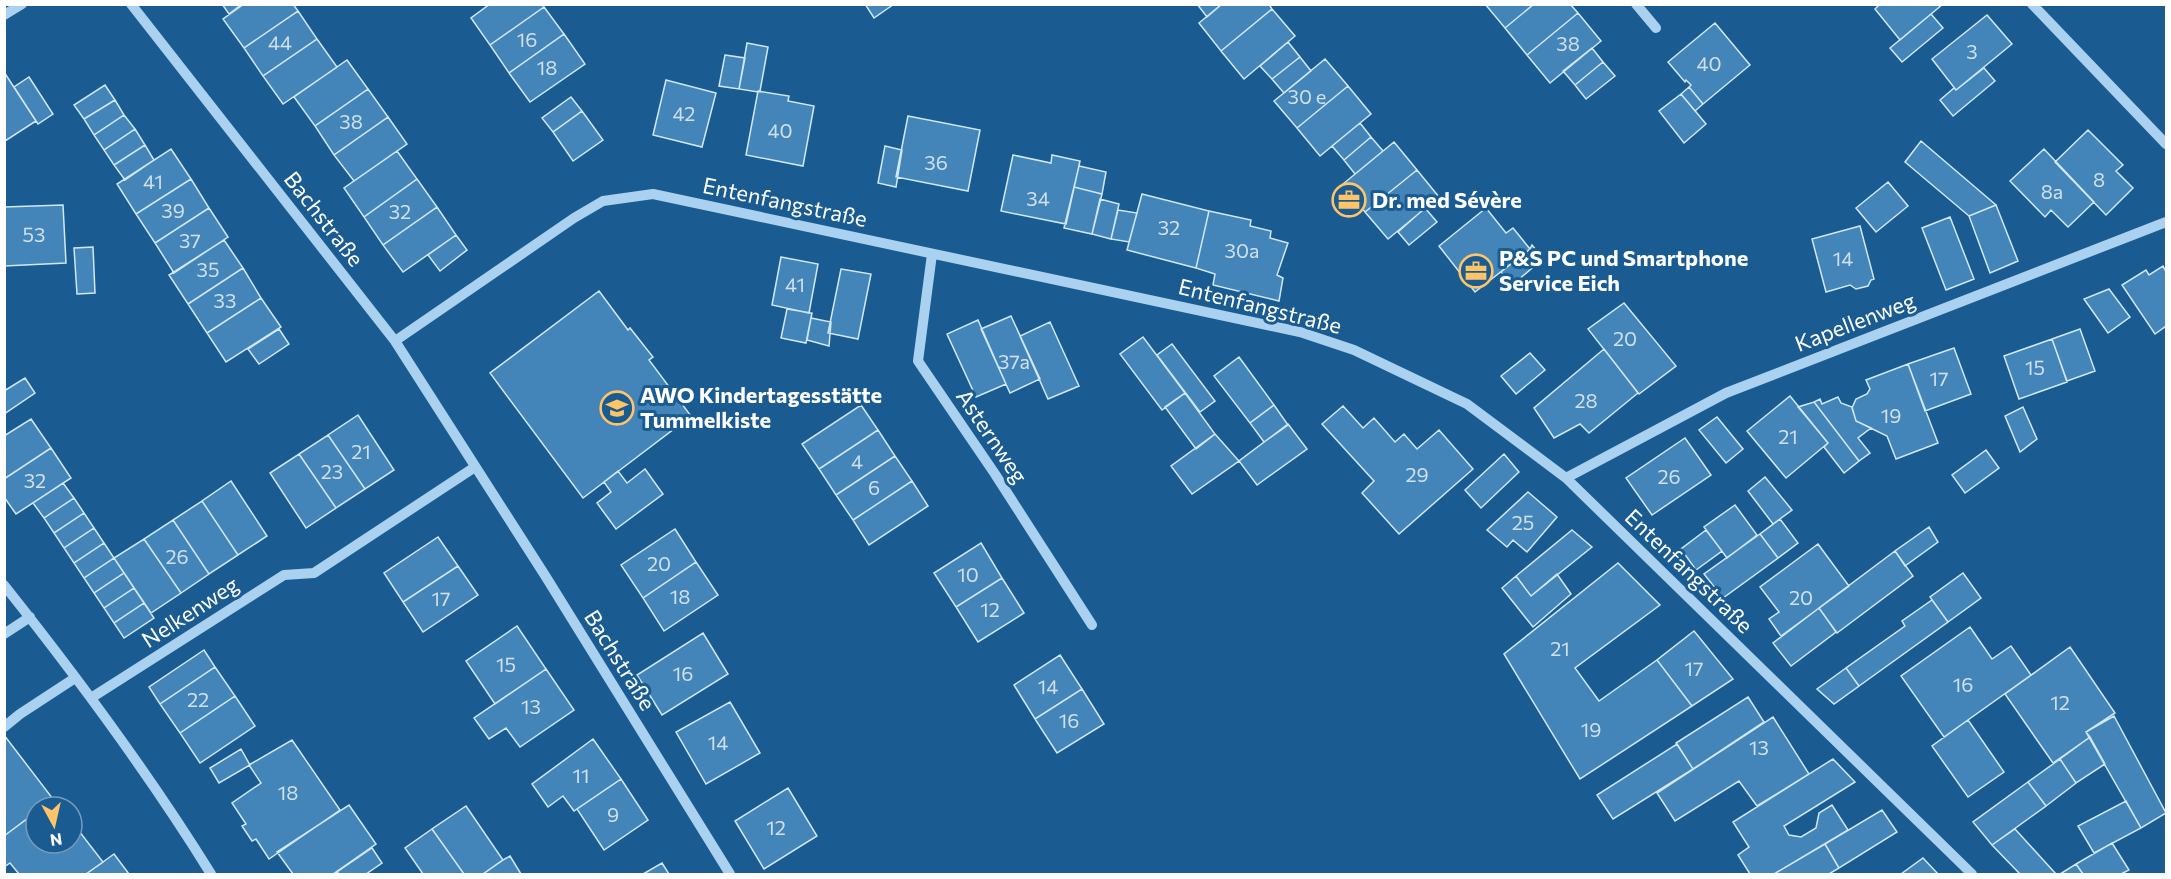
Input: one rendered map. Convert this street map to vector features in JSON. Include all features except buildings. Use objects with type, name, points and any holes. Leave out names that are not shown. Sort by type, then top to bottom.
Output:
[{"type":"street","points":[[4,15],[22,4]]},
{"type":"street","name":"Bachstraße","points":[[130,4],[395,341],[546,577],[730,874]]},
{"type":"street","points":[[1636,4],[1656,28]]},
{"type":"street","points":[[2032,4],[2166,144]]},
{"type":"street","name":"Entenfangstraße","points":[[395,341],[574,218],[603,201],[653,194],[1300,332],[1354,350],[1467,404],[1566,478],[1972,874]]},
{"type":"street","name":"Kapellenweg","points":[[1566,478],[1726,393],[2166,222]]},
{"type":"street","name":"Asternweg","points":[[932,254],[918,362],[1092,625]]},
{"type":"street","name":"Nelkenweg","points":[[91,698],[284,575],[314,573],[475,467]]},
{"type":"street","points":[[4,585],[91,698],[177,819],[211,874]]},
{"type":"street","points":[[4,634],[30,617]]},
{"type":"street","points":[[4,727],[75,678]]},
{"type":"place","name":"Dr. med Sévère","points":[[1349,200]]},
{"type":"place","name":"P&S PC und Smartphone Service Eich","points":[[1476,271]]},
{"type":"place","name":"AWO Kindertagesstätte Tummelkiste","points":[[617,408]]}]
